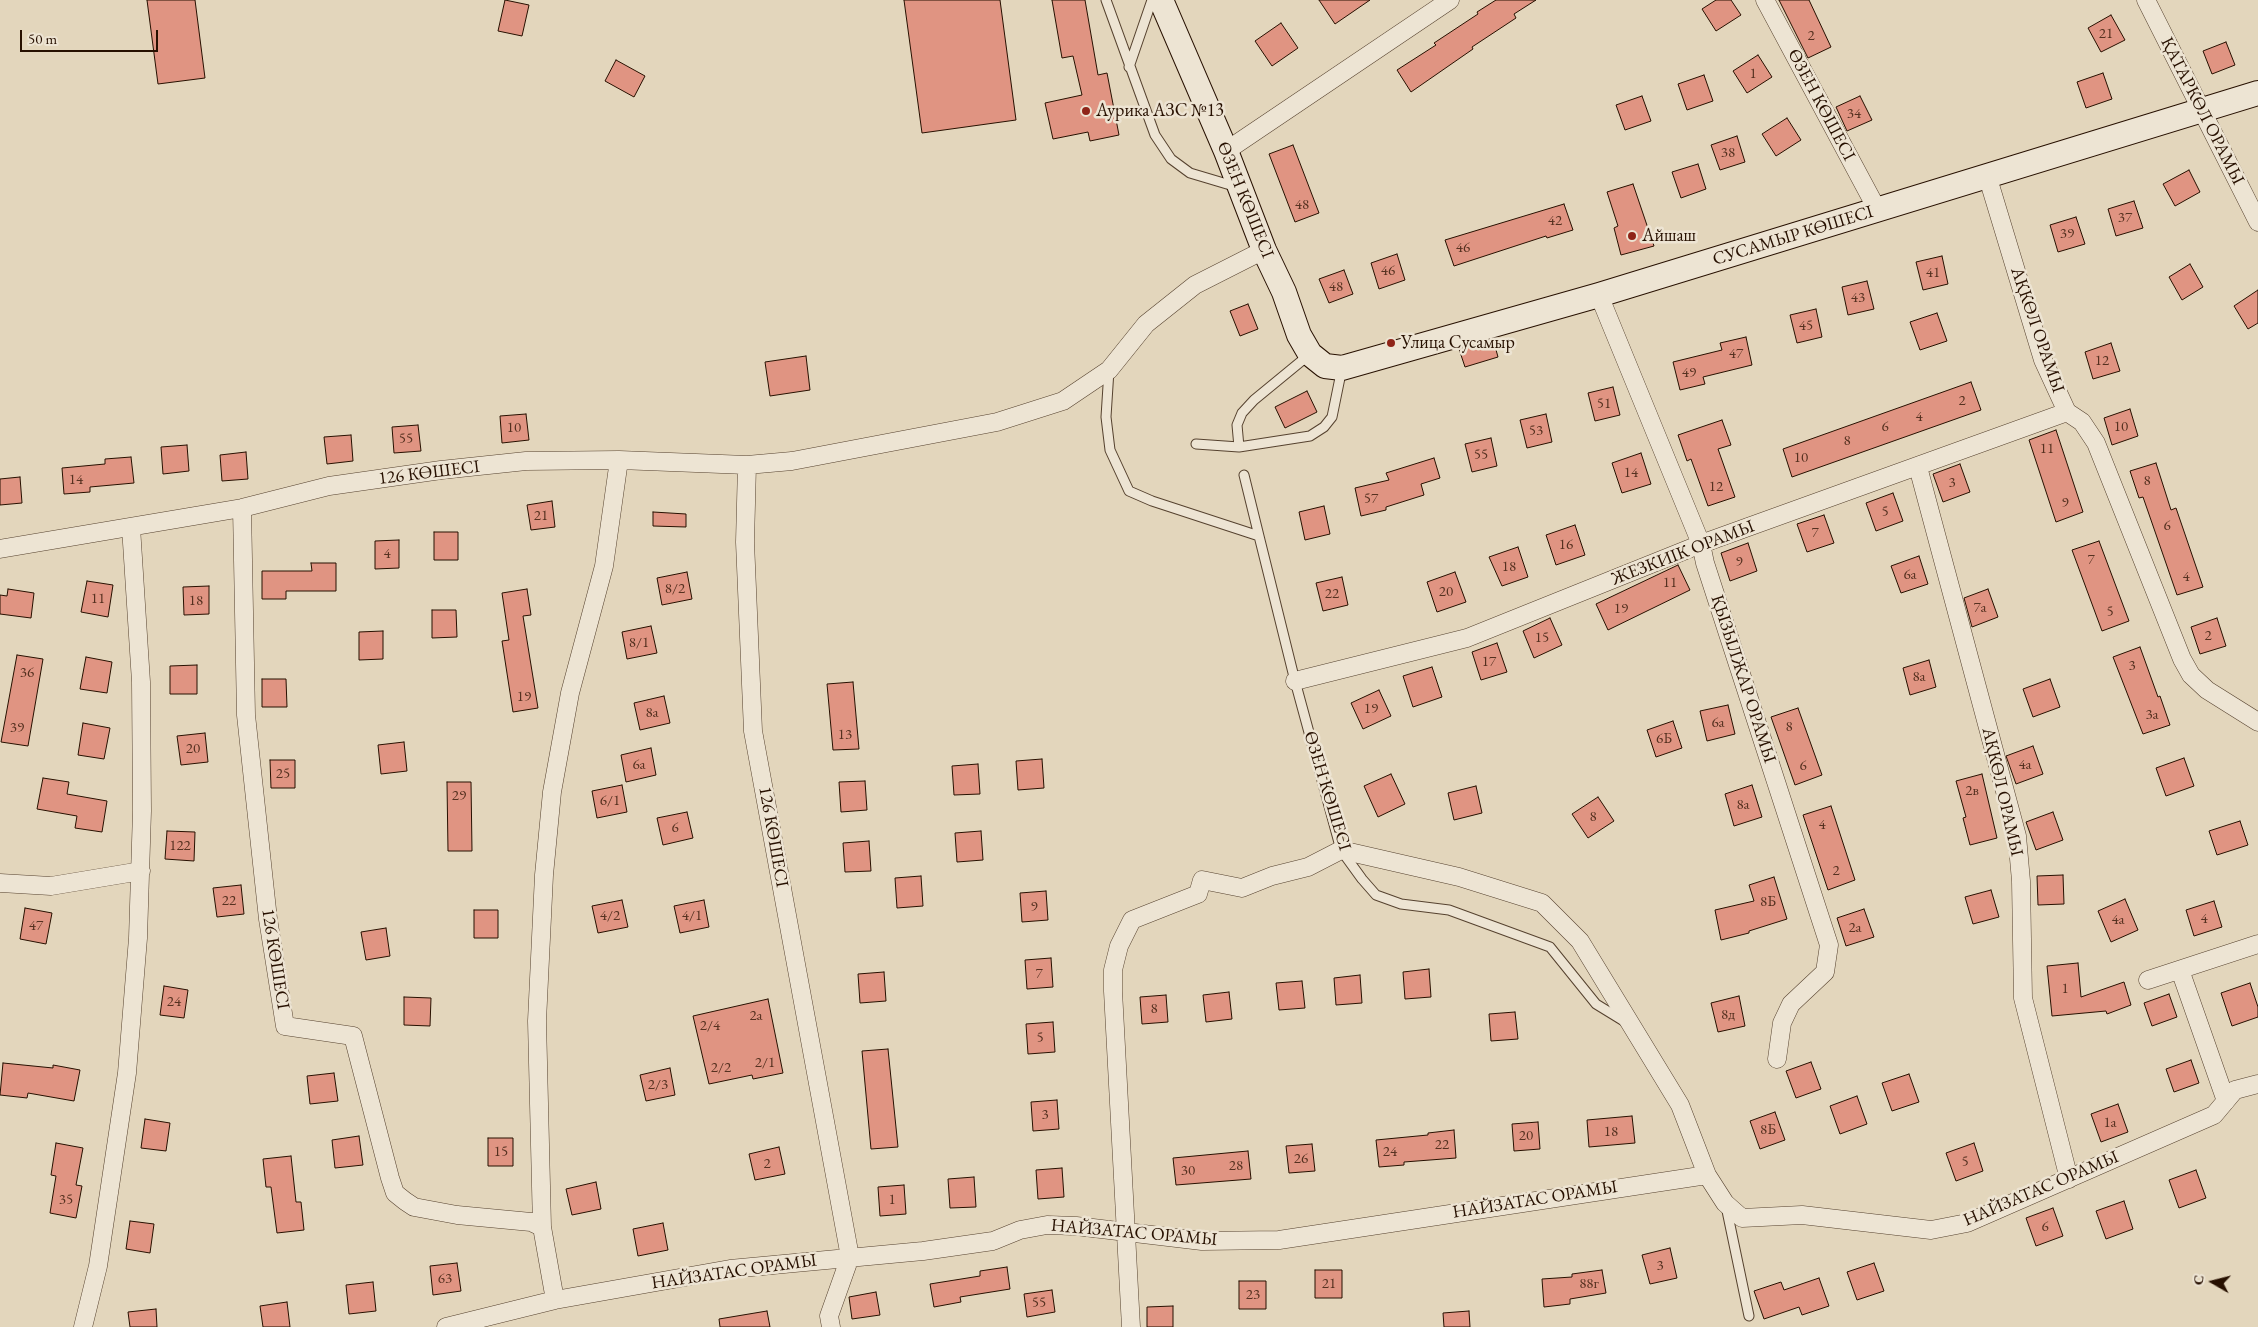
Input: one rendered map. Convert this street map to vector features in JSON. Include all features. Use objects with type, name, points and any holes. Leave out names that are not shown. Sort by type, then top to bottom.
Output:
[{"type":"main road","name":"ӨЗЕН КӨШЕСІ","points":[[1161,0],[1226,151],[1264,250],[1284,292],[1299,335],[1326,363]]},
{"type":"main road","name":"СУСАМЫР КӨШЕСІ","points":[[1326,363],[1599,295],[2258,93]]},
{"type":"street","points":[[1226,151],[1450,0]]},
{"type":"street","name":"ӨЗЕН КӨШЕСІ","points":[[1765,0],[1878,211]]},
{"type":"street","name":"ҚАТАРКӨЛ ОРАМЫ","points":[[2146,0],[2258,222]]},
{"type":"street","name":"АҚКӨЛ ОРАМЫ","points":[[1987,175],[2043,360],[2067,412],[2082,422],[2096,443],[2176,646],[2191,675],[2207,690],[2258,722]]},
{"type":"street","points":[[747,465],[792,461],[997,422],[1063,401],[1109,370],[1146,324],[1195,286],[1264,250]]},
{"type":"street","name":"ҚЫЗЫЛЖАР ОРАМЫ","points":[[1599,295],[1701,544],[1705,563],[1829,945],[1825,972],[1791,1004],[1782,1023],[1777,1058]]},
{"type":"street","name":"ЖЕЗКИІК ОРАМЫ","points":[[1295,681],[1467,638],[1701,544],[2067,412]]},
{"type":"street","points":[[555,1300],[542,1227],[537,1021],[544,875],[552,792],[570,693],[604,566],[619,460]]},
{"type":"street","name":"126 КӨШЕСІ","points":[[0,549],[242,508],[329,486],[441,470],[526,461],[619,460],[747,465],[745,542],[753,731],[850,1257]]},
{"type":"street","name":"АҚКӨЛ ОРАМЫ","points":[[1918,467],[2017,836],[2021,880],[2023,998],[2069,1179]]},
{"type":"street","name":"126 КӨШЕСІ","points":[[242,508],[246,715],[268,919],[285,1026],[354,1036],[395,1193],[414,1207],[457,1215],[531,1222],[542,1227]]},
{"type":"street","points":[[83,1327],[98,1266],[127,1073],[138,938],[141,871],[142,682],[131,527]]},
{"type":"street","points":[[1131,1327],[1113,970],[1120,946],[1132,920],[1198,894],[1202,880],[1242,888],[1272,876],[1308,867],[1341,850]]},
{"type":"street","name":"НАЙЗАТАС ОРАМЫ","points":[[1341,850],[1459,877],[1542,903],[1580,941],[1680,1105],[1707,1175],[1725,1203],[1742,1218],[1802,1215],[1930,1230],[1967,1223],[2214,1115],[2234,1090],[2258,1084]]},
{"type":"street","points":[[0,884],[51,886],[141,871]]},
{"type":"street","points":[[2148,980],[2258,944]]},
{"type":"street","points":[[2180,970],[2226,1101]]},
{"type":"street","name":"НАЙЗАТАС ОРАМЫ","points":[[446,1327],[555,1300],[730,1269],[922,1252],[992,1241],[1020,1230],[1047,1224],[1126,1231],[1202,1241],[1279,1240],[1707,1175]]},
{"type":"street","points":[[831,1327],[829,1316],[850,1257]]},
{"type":"lane","points":[[1106,0],[1155,135],[1171,159],[1190,173],[1239,187]]},
{"type":"lane","points":[[1129,67],[1152,0]]},
{"type":"lane","points":[[1196,444],[1239,447],[1310,436],[1324,427],[1332,417],[1336,406],[1326,363],[1254,400],[1242,413],[1237,426],[1239,447]]},
{"type":"lane","points":[[1109,370],[1106,417],[1110,450],[1129,491],[1152,501],[1259,536]]},
{"type":"lane","name":"ӨЗЕН КӨШЕСІ","points":[[1244,475],[1295,681],[1341,850],[1362,880],[1376,895],[1402,904],[1449,910],[1550,947],[1596,1004],[1609,1014],[1632,1026]]},
{"type":"lane","points":[[1725,1203],[1749,1316]]},
{"type":"building","points":[[147,0],[195,0],[205,78],[158,84]]},
{"type":"building","points":[[505,0],[529,5],[522,36],[498,31]]},
{"type":"building","points":[[904,0],[1000,0],[1016,120],[922,133]]},
{"type":"building","points":[[1052,0],[1085,0],[1098,75],[1107,73],[1119,135],[1090,141],[1088,132],[1053,139],[1045,103],[1082,95],[1073,56],[1062,58]]},
{"type":"building","points":[[1319,0],[1370,0],[1335,24]]},
{"type":"building","points":[[1496,0],[1536,0],[1514,14],[1516,18],[1472,47],[1473,49],[1411,92],[1397,70],[1436,45],[1434,43]]},
{"type":"building","points":[[1716,0],[1731,0],[1741,15],[1716,31],[1702,9]]},
{"type":"building","points":[[1779,0],[1809,0],[1831,47],[1808,58]]},
{"type":"building","points":[[2111,15],[2125,40],[2101,52],[2088,28]]},
{"type":"building","points":[[1281,23],[1298,48],[1272,66],[1255,41]]},
{"type":"building","points":[[2226,42],[2235,65],[2212,74],[2203,51]]},
{"type":"building","points":[[1758,55],[1772,77],[1747,93],[1733,71]]},
{"type":"building","points":[[616,60],[645,76],[634,97],[605,81]]},
{"type":"building","points":[[2103,73],[2112,99],[2086,108],[2077,82]]},
{"type":"building","points":[[1704,75],[1713,101],[1687,110],[1678,84]]},
{"type":"building","points":[[1642,96],[1651,121],[1625,130],[1616,105]]},
{"type":"building","points":[[1860,96],[1872,120],[1847,131],[1836,107]]},
{"type":"building","points":[[1787,118],[1801,140],[1776,156],[1762,134]]},
{"type":"building","points":[[1737,136],[1745,162],[1720,170],[1711,145]]},
{"type":"building","points":[[1293,145],[1319,213],[1295,222],[1269,154]]},
{"type":"building","points":[[1698,164],[1706,189],[1681,198],[1672,172]]},
{"type":"building","points":[[2189,170],[2200,192],[2175,206],[2163,184]]},
{"type":"building","points":[[1633,184],[1654,246],[1621,255],[1614,228],[1618,226],[1607,192]]},
{"type":"building","points":[[2134,201],[2143,228],[2116,236],[2108,209]]},
{"type":"building","points":[[1564,204],[1573,230],[1547,238],[1546,236],[1454,266],[1445,240]]},
{"type":"building","points":[[2076,217],[2085,244],[2058,252],[2050,225]]},
{"type":"building","points":[[1397,254],[1405,280],[1379,289],[1371,263]]},
{"type":"building","points":[[1942,256],[1948,284],[1923,290],[1916,262]]},
{"type":"building","points":[[2190,264],[2203,287],[2182,300],[2169,277]]},
{"type":"building","points":[[1344,270],[1353,294],[1329,303],[1319,279]]},
{"type":"building","points":[[1867,281],[1874,309],[1848,315],[1842,287]]},
{"type":"building","points":[[2258,290],[2258,323],[2248,329],[2234,306]]},
{"type":"building","points":[[1248,304],[1258,329],[1240,336],[1230,311]]},
{"type":"building","points":[[1816,309],[1822,337],[1797,343],[1790,315]]},
{"type":"building","points":[[1937,313],[1947,341],[1920,350],[1910,322]]},
{"type":"building","points":[[1746,337],[1752,365],[1703,377],[1705,384],[1680,390],[1673,362],[1722,350],[1720,343]]},
{"type":"building","points":[[1493,339],[1498,357],[1465,367],[1459,349]]},
{"type":"building","points":[[2111,343],[2120,371],[2093,379],[2085,352]]},
{"type":"building","points":[[806,356],[810,390],[770,396],[765,362]]},
{"type":"building","points":[[1971,382],[1981,410],[1792,477],[1783,449]]},
{"type":"building","points":[[1613,387],[1620,415],[1595,421],[1588,393]]},
{"type":"building","points":[[1307,391],[1317,412],[1285,428],[1275,407]]},
{"type":"building","points":[[2130,409],[2138,436],[2112,445],[2104,418]]},
{"type":"building","points":[[526,414],[529,440],[502,443],[500,416]]},
{"type":"building","points":[[1546,414],[1552,442],[1527,448],[1520,420]]},
{"type":"building","points":[[1722,420],[1731,445],[1718,449],[1735,497],[1708,506],[1691,459],[1687,461],[1678,435]]},
{"type":"building","points":[[418,425],[421,451],[394,453],[392,427]]},
{"type":"building","points":[[2056,430],[2083,512],[2056,522],[2029,440]]},
{"type":"building","points":[[351,435],[353,461],[327,464],[324,437]]},
{"type":"building","points":[[1491,438],[1497,466],[1472,472],[1465,444]]},
{"type":"building","points":[[187,445],[189,471],[163,474],[161,447]]},
{"type":"building","points":[[246,452],[248,479],[222,481],[220,455]]},
{"type":"building","points":[[1641,453],[1651,484],[1622,493],[1612,463]]},
{"type":"building","points":[[131,457],[134,483],[90,487],[90,492],[64,494],[62,468],[105,464],[105,459]]},
{"type":"building","points":[[1434,458],[1440,478],[1421,484],[1424,495],[1386,507],[1386,510],[1361,516],[1355,488],[1389,480],[1386,473]]},
{"type":"building","points":[[2156,463],[2171,510],[2176,508],[2203,587],[2177,595],[2143,497],[2139,498],[2130,471]]},
{"type":"building","points":[[1960,464],[1970,492],[1943,502],[1933,474]]},
{"type":"building","points":[[20,477],[22,503],[0,505],[0,479]]},
{"type":"building","points":[[1893,493],[1903,521],[1876,531],[1866,503]]},
{"type":"building","points":[[552,501],[555,527],[531,530],[527,505]]},
{"type":"building","points":[[1324,506],[1330,534],[1305,540],[1299,512]]},
{"type":"building","points":[[653,512],[686,514],[686,527],[653,526]]},
{"type":"building","points":[[1824,515],[1834,543],[1807,552],[1797,524]]},
{"type":"building","points":[[1575,525],[1585,555],[1556,565],[1546,535]]},
{"type":"building","points":[[434,532],[458,532],[458,560],[434,560]]},
{"type":"building","points":[[399,540],[399,568],[375,569],[375,541]]},
{"type":"building","points":[[2099,541],[2129,621],[2102,631],[2072,550]]},
{"type":"building","points":[[1748,543],[1757,571],[1730,581],[1721,553]]},
{"type":"building","points":[[1518,547],[1528,577],[1502,586],[1489,557]]},
{"type":"building","points":[[1919,556],[1928,584],[1901,593],[1891,566]]},
{"type":"building","points":[[311,563],[336,563],[336,591],[286,591],[286,599],[262,599],[262,571],[312,571]]},
{"type":"building","points":[[1678,565],[1690,590],[1608,630],[1596,604]]},
{"type":"building","points":[[687,572],[692,599],[662,605],[657,578]]},
{"type":"building","points":[[1455,572],[1466,602],[1437,612],[1427,582]]},
{"type":"building","points":[[1342,577],[1348,605],[1323,611],[1316,583]]},
{"type":"building","points":[[87,581],[113,585],[108,617],[81,612]]},
{"type":"building","points":[[209,586],[209,614],[184,615],[183,587]]},
{"type":"building","points":[[8,589],[34,593],[31,618],[0,614],[0,595],[7,596]]},
{"type":"building","points":[[527,589],[531,615],[523,616],[538,708],[513,712],[502,641],[509,640],[502,593]]},
{"type":"building","points":[[1988,589],[1998,617],[1972,627],[1964,598]]},
{"type":"building","points":[[432,610],[456,610],[457,637],[432,638]]},
{"type":"building","points":[[1550,618],[1562,645],[1534,658],[1523,631]]},
{"type":"building","points":[[2217,618],[2226,646],[2200,654],[2191,627]]},
{"type":"building","points":[[651,626],[657,653],[627,659],[622,632]]},
{"type":"building","points":[[383,631],[383,659],[359,660],[359,632]]},
{"type":"building","points":[[1497,643],[1507,672],[1481,680],[1472,652]]},
{"type":"building","points":[[2140,647],[2170,725],[2143,734],[2113,657]]},
{"type":"building","points":[[17,655],[43,659],[28,746],[1,742]]},
{"type":"building","points":[[86,657],[112,662],[107,693],[80,689]]},
{"type":"building","points":[[1929,660],[1936,687],[1910,695],[1903,668]]},
{"type":"building","points":[[197,665],[197,694],[170,694],[170,666]]},
{"type":"building","points":[[1432,667],[1442,697],[1413,707],[1403,676]]},
{"type":"building","points":[[262,679],[286,679],[287,707],[262,707]]},
{"type":"building","points":[[2050,679],[2060,707],[2033,717],[2023,689]]},
{"type":"building","points":[[853,682],[859,749],[833,750],[827,684]]},
{"type":"building","points":[[1379,690],[1391,716],[1363,729],[1351,703]]},
{"type":"building","points":[[664,696],[670,723],[640,730],[634,703]]},
{"type":"building","points":[[1728,705],[1735,734],[1707,741],[1700,711]]},
{"type":"building","points":[[1798,708],[1822,775],[1795,785],[1771,717]]},
{"type":"building","points":[[1673,721],[1682,748],[1656,757],[1647,730]]},
{"type":"building","points":[[83,723],[110,728],[104,759],[78,755]]},
{"type":"building","points":[[205,733],[208,762],[181,765],[177,736]]},
{"type":"building","points":[[404,742],[407,771],[381,774],[378,745]]},
{"type":"building","points":[[2033,746],[2043,774],[2016,784],[2006,756]]},
{"type":"building","points":[[651,748],[656,775],[626,782],[621,755]]},
{"type":"building","points":[[2184,758],[2194,786],[2166,796],[2156,768]]},
{"type":"building","points":[[1042,759],[1044,788],[1018,790],[1016,761]]},
{"type":"building","points":[[270,760],[295,760],[295,788],[271,788]]},
{"type":"building","points":[[978,764],[980,794],[954,795],[952,766]]},
{"type":"building","points":[[1391,774],[1405,804],[1378,817],[1364,786]]},
{"type":"building","points":[[1982,774],[1997,838],[1970,845],[1963,818],[1966,817],[1956,781]]},
{"type":"building","points":[[43,778],[69,782],[67,794],[107,801],[102,832],[75,828],[77,816],[37,809]]},
{"type":"building","points":[[865,781],[867,810],[841,812],[839,782]]},
{"type":"building","points":[[447,782],[471,782],[472,851],[448,851]]},
{"type":"building","points":[[622,785],[627,812],[597,818],[592,791]]},
{"type":"building","points":[[1752,785],[1762,817],[1734,826],[1725,794]]},
{"type":"building","points":[[1476,786],[1482,813],[1454,820],[1448,793]]},
{"type":"building","points":[[1598,797],[1614,821],[1588,838],[1572,814]]},
{"type":"building","points":[[1831,806],[1855,880],[1828,890],[1803,815]]},
{"type":"building","points":[[687,812],[693,838],[663,845],[657,818]]},
{"type":"building","points":[[2053,812],[2063,840],[2036,850],[2026,822]]},
{"type":"building","points":[[2240,821],[2248,845],[2217,855],[2209,831]]},
{"type":"building","points":[[167,831],[195,832],[194,861],[165,859]]},
{"type":"building","points":[[981,831],[983,860],[957,862],[955,833]]},
{"type":"building","points":[[869,841],[871,871],[845,872],[843,843]]},
{"type":"building","points":[[2063,875],[2064,904],[2038,905],[2037,876]]},
{"type":"building","points":[[921,876],[923,906],[897,908],[895,878]]},
{"type":"building","points":[[1774,877],[1787,919],[1749,931],[1749,933],[1721,940],[1715,910],[1754,901],[1749,885]]},
{"type":"building","points":[[241,885],[244,914],[217,917],[213,888]]},
{"type":"building","points":[[1991,890],[1999,917],[1973,924],[1965,897]]},
{"type":"building","points":[[1046,891],[1048,920],[1022,922],[1020,893]]},
{"type":"building","points":[[2125,899],[2138,930],[2111,942],[2098,911]]},
{"type":"building","points":[[622,900],[628,927],[598,933],[592,906]]},
{"type":"building","points":[[704,900],[709,927],[680,933],[674,906]]},
{"type":"building","points":[[2214,901],[2222,927],[2194,936],[2186,910]]},
{"type":"building","points":[[25,908],[52,913],[46,944],[20,939]]},
{"type":"building","points":[[1864,909],[1874,937],[1846,946],[1837,918]]},
{"type":"building","points":[[474,910],[498,910],[498,938],[474,938]]},
{"type":"building","points":[[386,928],[390,956],[366,960],[361,932]]},
{"type":"building","points":[[1051,958],[1053,987],[1027,989],[1025,960]]},
{"type":"building","points":[[2078,963],[2081,997],[2124,982],[2131,1005],[2107,1014],[2106,1011],[2052,1016],[2047,966]]},
{"type":"building","points":[[1429,969],[1431,997],[1405,999],[1403,972]]},
{"type":"building","points":[[884,972],[886,1001],[860,1003],[858,974]]},
{"type":"building","points":[[1360,975],[1362,1003],[1336,1005],[1334,978]]},
{"type":"building","points":[[1302,981],[1305,1008],[1279,1010],[1276,983]]},
{"type":"building","points":[[2250,983],[2258,1007],[2258,1017],[2232,1026],[2221,993]]},
{"type":"building","points":[[164,986],[188,990],[184,1018],[160,1015]]},
{"type":"building","points":[[1229,992],[1232,1019],[1206,1022],[1203,995]]},
{"type":"building","points":[[2169,994],[2177,1017],[2152,1026],[2144,1003]]},
{"type":"building","points":[[1166,995],[1168,1022],[1142,1024],[1140,997]]},
{"type":"building","points":[[1739,996],[1745,1026],[1718,1032],[1711,1003]]},
{"type":"building","points":[[404,997],[431,998],[430,1026],[404,1025]]},
{"type":"building","points":[[768,999],[783,1073],[753,1079],[752,1075],[709,1084],[693,1016]]},
{"type":"building","points":[[1515,1012],[1518,1039],[1491,1041],[1489,1014]]},
{"type":"building","points":[[1053,1022],[1055,1052],[1028,1054],[1026,1024]]},
{"type":"building","points":[[888,1049],[898,1147],[871,1149],[862,1051]]},
{"type":"building","points":[[2191,1060],[2199,1083],[2174,1092],[2166,1069]]},
{"type":"building","points":[[1811,1062],[1821,1089],[1796,1098],[1786,1071]]},
{"type":"building","points":[[3,1063],[53,1068],[53,1065],[80,1070],[74,1101],[28,1093],[27,1098],[0,1095]]},
{"type":"building","points":[[670,1068],[675,1095],[646,1101],[640,1075]]},
{"type":"building","points":[[334,1073],[338,1101],[310,1104],[307,1076]]},
{"type":"building","points":[[1909,1074],[1919,1102],[1892,1111],[1882,1083]]},
{"type":"building","points":[[1857,1096],[1867,1124],[1840,1134],[1830,1106]]},
{"type":"building","points":[[1057,1100],[1059,1129],[1033,1131],[1031,1102]]},
{"type":"building","points":[[2118,1104],[2128,1132],[2101,1142],[2091,1114]]},
{"type":"building","points":[[1775,1112],[1785,1140],[1760,1149],[1750,1121]]},
{"type":"building","points":[[1632,1116],[1635,1143],[1589,1147],[1587,1120]]},
{"type":"building","points":[[145,1119],[170,1123],[166,1151],[141,1148]]},
{"type":"building","points":[[1538,1122],[1540,1149],[1514,1151],[1512,1124]]},
{"type":"building","points":[[1454,1130],[1456,1158],[1404,1162],[1404,1165],[1379,1167],[1376,1140],[1428,1135],[1428,1133]]},
{"type":"building","points":[[359,1136],[363,1165],[335,1168],[332,1140]]},
{"type":"building","points":[[488,1138],[513,1138],[513,1166],[488,1166]]},
{"type":"building","points":[[56,1143],[83,1148],[76,1185],[82,1186],[76,1218],[50,1213],[56,1176],[51,1175]]},
{"type":"building","points":[[1974,1143],[1983,1171],[1956,1181],[1946,1153]]},
{"type":"building","points":[[1312,1144],[1315,1171],[1289,1173],[1286,1146]]},
{"type":"building","points":[[779,1147],[785,1174],[755,1180],[749,1154]]},
{"type":"building","points":[[1248,1151],[1251,1179],[1176,1185],[1173,1158]]},
{"type":"building","points":[[291,1156],[296,1202],[301,1202],[304,1230],[277,1233],[271,1187],[266,1187],[263,1159]]},
{"type":"building","points":[[1062,1168],[1064,1197],[1038,1199],[1036,1170]]},
{"type":"building","points":[[2196,1170],[2206,1198],[2179,1208],[2169,1180]]},
{"type":"building","points":[[974,1177],[976,1207],[950,1208],[948,1179]]},
{"type":"building","points":[[596,1182],[601,1209],[572,1215],[566,1189]]},
{"type":"building","points":[[904,1185],[906,1214],[880,1216],[878,1187]]},
{"type":"building","points":[[2124,1201],[2133,1229],[2106,1239],[2096,1211]]},
{"type":"building","points":[[2053,1208],[2063,1236],[2036,1246],[2026,1218]]},
{"type":"building","points":[[130,1221],[154,1224],[150,1253],[126,1249]]},
{"type":"building","points":[[663,1223],[668,1250],[638,1256],[633,1229]]},
{"type":"building","points":[[1670,1248],[1677,1278],[1650,1284],[1642,1255]]},
{"type":"building","points":[[457,1263],[461,1291],[433,1295],[430,1266]]},
{"type":"building","points":[[1874,1263],[1884,1291],[1857,1300],[1847,1272]]},
{"type":"building","points":[[1007,1267],[1010,1289],[960,1297],[961,1302],[934,1307],[930,1284],[980,1276],[980,1271]]},
{"type":"building","points":[[1315,1270],[1342,1270],[1342,1298],[1315,1298]]},
{"type":"building","points":[[1602,1270],[1606,1293],[1570,1299],[1570,1304],[1544,1307],[1542,1279],[1572,1277],[1572,1274]]},
{"type":"building","points":[[1819,1278],[1829,1306],[1802,1315],[1799,1307],[1764,1319],[1754,1291],[1781,1282],[1784,1290]]},
{"type":"building","points":[[1239,1281],[1266,1281],[1266,1309],[1239,1309]]},
{"type":"building","points":[[373,1282],[376,1311],[349,1314],[346,1285]]},
{"type":"building","points":[[1052,1290],[1055,1312],[1027,1317],[1024,1294]]},
{"type":"building","points":[[876,1292],[880,1315],[852,1319],[849,1297]]},
{"type":"building","points":[[287,1302],[290,1327],[263,1327],[260,1306]]},
{"type":"building","points":[[1173,1306],[1173,1327],[1147,1327],[1147,1307]]},
{"type":"building","points":[[156,1309],[157,1327],[130,1327],[128,1312]]},
{"type":"building","points":[[767,1311],[770,1327],[720,1327],[719,1319]]},
{"type":"building","points":[[1469,1311],[1470,1327],[1444,1327],[1443,1313]]},
{"type":"place","name":"Аурика АЗС №13","points":[[1086,111]]},
{"type":"place","name":"Айшаш","points":[[1632,236]]},
{"type":"place","name":"Улица Сусамыр","points":[[1391,343]]}]
